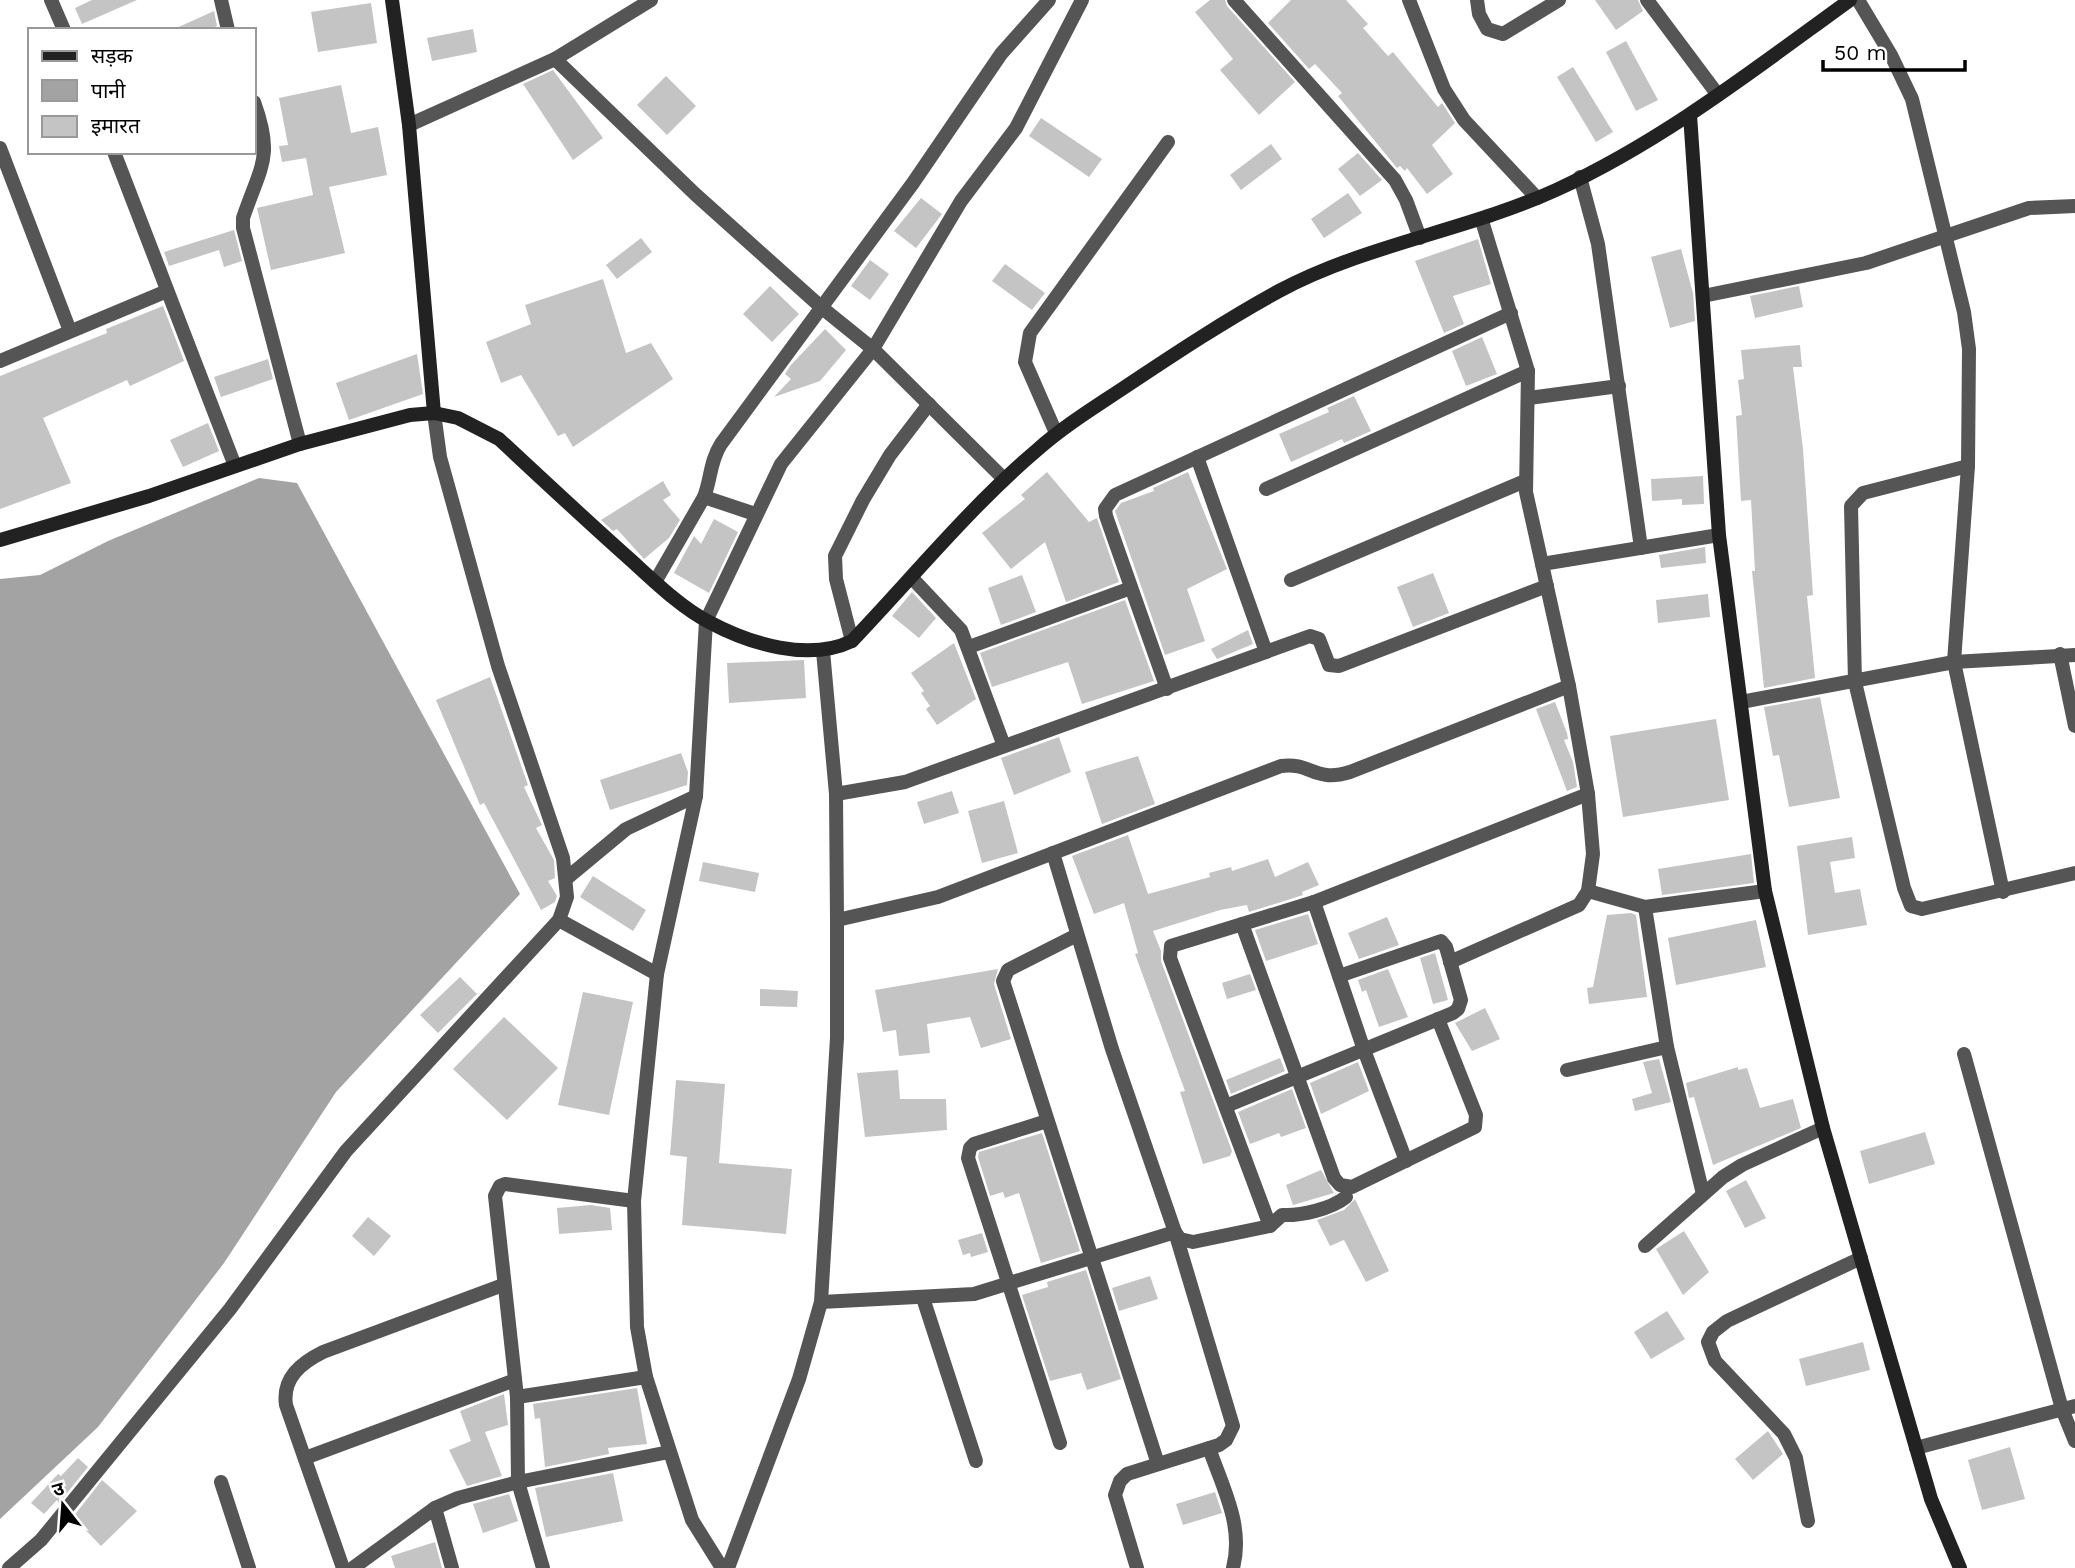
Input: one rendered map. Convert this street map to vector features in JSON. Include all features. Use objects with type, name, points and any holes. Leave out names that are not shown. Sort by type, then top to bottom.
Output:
[{"type":"main road","points":[[392,0],[409,125],[434,413]]},
{"type":"main road","points":[[0,540],[300,444],[410,415],[434,413],[467,421],[499,439],[655,582],[706,621],[765,643],[822,651],[852,641],[1004,479],[1056,433],[1196,340],[1279,291],[1371,251],[1482,220],[1580,177],[1690,115],[1850,0]]},
{"type":"main road","points":[[1690,115],[1719,535],[1765,891],[1823,1128],[1931,1499],[1960,1568]]},
{"type":"street","points":[[51,0],[63,28]]},
{"type":"street","points":[[220,0],[227,28]]},
{"type":"street","points":[[409,125],[555,59],[651,0]]},
{"type":"street","points":[[655,582],[704,497],[710,483],[713,457],[721,444],[913,183],[1001,54],[1049,0]]},
{"type":"street","points":[[722,1568],[692,1520],[646,1377],[637,1327],[634,1201],[657,974],[696,796],[706,621],[781,464],[873,349],[961,201],[1016,128],[1082,0]]},
{"type":"street","points":[[1234,0],[1395,180],[1406,200],[1420,238]]},
{"type":"street","points":[[1409,0],[1444,89],[1464,120],[1537,198]]},
{"type":"street","points":[[1477,0],[1483,23],[1493,32],[1503,34],[1559,0]]},
{"type":"street","points":[[1647,0],[1717,95]]},
{"type":"street","points":[[1858,0],[1891,55],[1912,99],[1947,237],[1969,349],[1968,466],[1954,662],[2003,892]]},
{"type":"street","points":[[555,59],[695,194],[821,307],[873,349],[1004,479]]},
{"type":"street","points":[[256,108],[263,127],[266,151],[243,218],[243,228],[300,444]]},
{"type":"street","points":[[1056,433],[1026,362],[1030,334],[1168,142]]},
{"type":"street","points":[[0,148],[70,331]]},
{"type":"street","points":[[115,154],[236,466]]},
{"type":"street","points":[[1580,177],[1598,244],[1641,548]]},
{"type":"street","points":[[1703,296],[1842,268],[1947,237],[2029,208],[2075,206]]},
{"type":"street","points":[[1482,220],[1528,371],[1525,481],[1569,686],[1588,794],[1594,894]]},
{"type":"street","points":[[0,361],[167,290]]},
{"type":"street","points":[[1167,689],[1106,516],[1109,501],[1115,495],[1511,313]]},
{"type":"street","points":[[1266,489],[1528,371]]},
{"type":"street","points":[[1529,398],[1619,386]]},
{"type":"street","points":[[852,641],[836,579],[835,556],[863,500],[890,455],[929,404]]},
{"type":"street","points":[[9,1568],[41,1540],[230,1309],[346,1151],[559,920],[567,897],[567,878],[498,666],[440,457],[434,413]]},
{"type":"street","points":[[1197,457],[1266,652]]},
{"type":"street","points":[[1968,466],[1863,493],[1851,506],[1855,682],[1904,888],[1911,906],[1922,909],[2075,873]]},
{"type":"street","points":[[1291,580],[1525,481]]},
{"type":"street","points":[[704,497],[755,514]]},
{"type":"street","points":[[1542,564],[1719,535]]},
{"type":"street","points":[[912,578],[953,619],[969,647],[1004,746]]},
{"type":"street","points":[[836,794],[905,782],[1315,636],[1329,665],[1339,666],[1547,586]]},
{"type":"street","points":[[969,647],[1131,588]]},
{"type":"street","points":[[728,1568],[806,1358],[821,1302],[836,1051],[837,920],[836,794],[822,651]]},
{"type":"street","points":[[1741,702],[1954,662],[2068,654],[2075,726]]},
{"type":"street","points":[[837,920],[938,897],[1281,766],[1303,767],[1323,777],[1350,772],[1569,686]]},
{"type":"street","points":[[1270,1226],[1169,951],[1176,943],[1314,902],[1588,794]]},
{"type":"street","points":[[567,878],[626,829],[696,796]]},
{"type":"street","points":[[1053,853],[1112,1049],[1175,1232],[1233,1426],[1226,1440],[1127,1474],[1116,1488],[1137,1568]]},
{"type":"street","points":[[1450,962],[1572,911],[1584,899],[1594,894],[1645,907],[1765,891]]},
{"type":"street","points":[[1314,902],[1364,1050],[1406,1161]]},
{"type":"street","points":[[1645,907],[1667,1047],[1703,1194]]},
{"type":"street","points":[[559,920],[657,974]]},
{"type":"street","points":[[1242,924],[1334,1178],[1340,1185],[1352,1186],[1471,1131],[1477,1122],[1438,1019]]},
{"type":"street","points":[[1077,934],[1009,970],[1003,981],[1158,1464]]},
{"type":"street","points":[[1226,1106],[1438,1019],[1460,1006],[1444,943],[1436,940],[1339,976]]},
{"type":"street","points":[[1567,1070],[1667,1047]]},
{"type":"street","points":[[1964,1054],[2069,1407],[2075,1441]]},
{"type":"street","points":[[1047,1121],[974,1144],[968,1154],[1007,1286],[1060,1443]]},
{"type":"street","points":[[1645,1246],[1703,1194],[1742,1165],[1823,1128]]},
{"type":"street","points":[[543,1568],[519,1482],[517,1397],[495,1196],[500,1186],[517,1185],[634,1201]]},
{"type":"street","points":[[1175,1232],[1180,1239],[1193,1242],[1270,1226],[1282,1215],[1295,1216],[1340,1202],[1346,1197]]},
{"type":"street","points":[[821,1302],[974,1294],[1175,1232]]},
{"type":"street","points":[[1808,1521],[1791,1446],[1784,1434],[1715,1361],[1708,1342],[1713,1332],[1727,1321],[1861,1258]]},
{"type":"street","points":[[343,1568],[285,1395],[286,1385],[306,1361],[323,1352],[503,1285]]},
{"type":"street","points":[[923,1298],[976,1461]]},
{"type":"street","points":[[517,1397],[646,1377]]},
{"type":"street","points":[[305,1458],[515,1380]]},
{"type":"street","points":[[1916,1448],[2069,1407]]},
{"type":"street","points":[[1209,1448],[1237,1526],[1239,1542],[1233,1568]]},
{"type":"street","points":[[353,1568],[435,1508],[482,1490],[669,1452]]},
{"type":"street","points":[[221,1482],[249,1568]]},
{"type":"street","points":[[435,1508],[452,1568]]},
{"type":"water","points":[[259,478],[297,483],[520,894],[336,1092],[224,1263],[98,1427],[0,1519],[0,579],[40,575],[108,541]]},
{"type":"building","points":[[92,0],[137,0],[82,24],[75,8]]},
{"type":"building","points":[[1210,0],[1225,0],[1227,6],[1295,82],[1259,115],[1220,70],[1233,59],[1195,12]]},
{"type":"building","points":[[1291,0],[1346,0],[1368,24],[1363,28],[1388,56],[1393,52],[1438,107],[1442,103],[1455,123],[1432,145],[1453,174],[1427,194],[1407,168],[1405,171],[1400,166],[1397,168],[1338,96],[1342,93],[1315,64],[1309,69],[1268,23]]},
{"type":"building","points":[[1595,0],[1638,0],[1643,11],[1616,30]]},
{"type":"building","points":[[371,3],[377,43],[318,52],[311,12]]},
{"type":"building","points":[[214,11],[217,26],[176,28]]},
{"type":"building","points":[[473,29],[477,52],[432,61],[427,38]]},
{"type":"building","points":[[1626,41],[1658,100],[1636,111],[1606,52]]},
{"type":"building","points":[[1573,67],[1613,132],[1596,142],[1557,77]]},
{"type":"building","points":[[553,70],[603,138],[573,160],[523,84]]},
{"type":"building","points":[[666,76],[696,106],[667,135],[637,105]]},
{"type":"building","points":[[341,85],[351,133],[378,127],[387,175],[329,187],[345,253],[271,270],[257,208],[313,195],[306,158],[282,162],[279,146],[288,145],[279,98]]},
{"type":"building","points":[[1041,118],[1102,159],[1089,177],[1029,136]]},
{"type":"building","points":[[1271,144],[1282,159],[1241,190],[1230,175]]},
{"type":"building","points":[[1358,153],[1382,180],[1360,196],[1338,169]]},
{"type":"building","points":[[1348,193],[1362,213],[1324,238],[1311,219]]},
{"type":"building","points":[[921,198],[942,214],[916,248],[894,231]]},
{"type":"building","points":[[234,230],[242,261],[224,267],[219,250],[169,266],[164,252]]},
{"type":"building","points":[[641,238],[652,252],[617,279],[606,265]]},
{"type":"building","points":[[1478,239],[1491,284],[1453,296],[1464,324],[1444,333],[1415,261]]},
{"type":"building","points":[[1681,249],[1693,293],[1695,321],[1670,328],[1651,257]]},
{"type":"building","points":[[870,260],[889,274],[870,300],[851,286]]},
{"type":"building","points":[[1005,264],[1045,293],[1032,310],[992,281]]},
{"type":"building","points":[[603,279],[626,353],[651,343],[673,379],[573,447],[565,433],[558,436],[521,375],[501,383],[486,342],[531,324],[525,305]]},
{"type":"building","points":[[770,286],[799,314],[772,342],[743,314]]},
{"type":"building","points":[[1799,286],[1803,307],[1755,318],[1750,296]]},
{"type":"building","points":[[163,306],[184,361],[130,386],[127,380],[43,418],[71,483],[0,509],[0,376],[107,333],[106,329]]},
{"type":"building","points":[[825,329],[846,350],[820,381],[774,397],[791,379],[785,374],[790,366]]},
{"type":"building","points":[[1482,337],[1497,374],[1466,386],[1452,351]]},
{"type":"building","points":[[1800,345],[1802,367],[1793,367],[1803,449],[1813,595],[1807,596],[1815,678],[1764,688],[1752,571],[1755,571],[1751,500],[1741,501],[1736,416],[1742,415],[1738,380],[1744,379],[1741,350]]},
{"type":"building","points":[[417,354],[423,394],[349,420],[336,383]]},
{"type":"building","points":[[268,359],[273,379],[221,397],[214,377]]},
{"type":"building","points":[[1354,396],[1371,431],[1344,443],[1342,439],[1291,462],[1279,434],[1329,412],[1327,408]]},
{"type":"building","points":[[208,423],[219,451],[183,467],[170,440]]},
{"type":"building","points":[[1047,472],[1089,522],[1097,518],[1119,582],[1066,602],[1045,542],[1011,569],[982,533],[1025,499],[1021,495]]},
{"type":"building","points":[[1188,472],[1227,569],[1187,589],[1205,641],[1165,655],[1115,511],[1121,503],[1154,491],[1153,488]]},
{"type":"building","points":[[1703,476],[1704,504],[1682,505],[1682,499],[1652,501],[1651,479]]},
{"type":"building","points":[[663,481],[671,495],[663,500],[680,520],[669,538],[644,559],[617,529],[613,531],[601,520]]},
{"type":"building","points":[[714,519],[738,532],[709,593],[674,573],[694,536],[701,544]]},
{"type":"building","points":[[1705,547],[1706,563],[1661,568],[1659,555]]},
{"type":"building","points":[[1433,573],[1449,613],[1413,627],[1397,587]]},
{"type":"building","points":[[1022,575],[1036,612],[1001,625],[988,588]]},
{"type":"building","points":[[912,592],[936,618],[919,638],[892,616]]},
{"type":"building","points":[[1708,594],[1710,617],[1658,623],[1656,600]]},
{"type":"building","points":[[1125,600],[1154,681],[1082,704],[1068,662],[992,687],[980,653]]},
{"type":"building","points":[[1248,630],[1253,644],[1217,659],[1211,649]]},
{"type":"building","points":[[954,643],[976,699],[937,725],[926,709],[930,706],[921,693],[924,691],[911,673]]},
{"type":"building","points":[[804,660],[806,698],[729,703],[727,663]]},
{"type":"building","points":[[490,677],[528,785],[524,787],[542,825],[536,828],[554,860],[555,878],[548,881],[557,896],[555,902],[541,910],[484,803],[480,805],[436,700]]},
{"type":"building","points":[[1820,697],[1840,798],[1789,807],[1779,755],[1773,756],[1764,707]]},
{"type":"building","points":[[1555,702],[1567,733],[1568,739],[1564,740],[1573,762],[1577,787],[1567,791],[1536,709]]},
{"type":"building","points":[[1716,719],[1729,800],[1623,817],[1610,736]]},
{"type":"building","points":[[1059,737],[1071,772],[1014,795],[1001,758]]},
{"type":"building","points":[[681,753],[688,772],[687,785],[610,810],[600,780]]},
{"type":"building","points":[[1138,756],[1155,804],[1102,824],[1085,772]]},
{"type":"building","points":[[952,791],[959,813],[924,824],[917,802]]},
{"type":"building","points":[[1004,801],[1018,853],[982,863],[968,811]]},
{"type":"building","points":[[1128,835],[1148,894],[1210,877],[1209,873],[1231,867],[1232,871],[1268,859],[1275,877],[1308,862],[1319,885],[1302,892],[1303,895],[1249,912],[1247,905],[1220,910],[1153,931],[1161,951],[1161,961],[1232,1151],[1230,1156],[1203,1164],[1180,1092],[1185,1091],[1135,954],[1138,953],[1124,903],[1094,914],[1072,856]]},
{"type":"building","points":[[1852,837],[1855,858],[1830,862],[1835,893],[1860,889],[1867,925],[1808,935],[1797,846]]},
{"type":"building","points":[[1751,854],[1754,883],[1662,895],[1658,869]]},
{"type":"building","points":[[703,862],[759,873],[755,892],[699,881]]},
{"type":"building","points":[[593,876],[646,910],[633,931],[580,897]]},
{"type":"building","points":[[1308,914],[1318,944],[1266,961],[1255,930]]},
{"type":"building","points":[[1607,915],[1636,915],[1647,997],[1589,1004],[1587,988],[1593,987]]},
{"type":"building","points":[[1387,917],[1399,945],[1359,959],[1348,933]]},
{"type":"building","points":[[1756,920],[1766,967],[1676,985],[1668,938]]},
{"type":"building","points":[[1435,953],[1448,1000],[1433,1004],[1420,958]]},
{"type":"building","points":[[998,969],[994,984],[1011,1039],[981,1048],[970,1017],[927,1024],[930,1053],[899,1056],[896,1030],[883,1032],[875,990]]},
{"type":"building","points":[[1388,969],[1408,1017],[1379,1027],[1366,990],[1362,992],[1358,980]]},
{"type":"building","points":[[1250,974],[1256,990],[1227,999],[1222,983]]},
{"type":"building","points":[[460,977],[477,994],[438,1033],[420,1015]]},
{"type":"building","points":[[760,989],[798,991],[797,1007],[760,1006]]},
{"type":"building","points":[[583,992],[633,1002],[609,1115],[558,1105]]},
{"type":"building","points":[[1485,1008],[1500,1039],[1472,1051],[1455,1023]]},
{"type":"building","points":[[504,1017],[558,1068],[507,1120],[453,1069]]},
{"type":"building","points":[[1280,1058],[1285,1071],[1231,1094],[1226,1080]]},
{"type":"building","points":[[1659,1059],[1671,1102],[1635,1111],[1632,1099],[1652,1093],[1643,1062]]},
{"type":"building","points":[[1358,1062],[1369,1091],[1321,1114],[1310,1083]]},
{"type":"building","points":[[1738,1067],[1738,1070],[1747,1068],[1760,1108],[1793,1099],[1801,1128],[1713,1165],[1694,1097],[1689,1098],[1686,1083]]},
{"type":"building","points":[[898,1070],[900,1099],[946,1099],[947,1130],[865,1137],[857,1073]]},
{"type":"building","points":[[676,1080],[725,1084],[719,1163],[792,1169],[786,1234],[682,1225],[687,1157],[670,1155]]},
{"type":"building","points":[[1292,1089],[1306,1128],[1281,1137],[1279,1133],[1250,1144],[1238,1112]]},
{"type":"building","points":[[1925,1132],[1935,1164],[1869,1184],[1860,1151]]},
{"type":"building","points":[[1042,1133],[1080,1251],[1041,1263],[1019,1193],[1005,1198],[1003,1192],[990,1196],[978,1157],[979,1152]]},
{"type":"building","points":[[1321,1170],[1334,1193],[1293,1205],[1286,1185]]},
{"type":"building","points":[[1746,1180],[1766,1218],[1745,1228],[1726,1191]]},
{"type":"building","points":[[1355,1199],[1389,1271],[1366,1282],[1344,1240],[1330,1246],[1317,1220],[1344,1210]]},
{"type":"building","points":[[591,1205],[610,1208],[612,1230],[559,1234],[557,1208]]},
{"type":"building","points":[[368,1217],[391,1236],[374,1256],[352,1236]]},
{"type":"building","points":[[1684,1231],[1709,1272],[1683,1295],[1656,1249]]},
{"type":"building","points":[[982,1233],[988,1252],[971,1257],[970,1253],[963,1255],[958,1240]]},
{"type":"building","points":[[1086,1270],[1121,1379],[1087,1390],[1081,1373],[1050,1381],[1022,1295],[1048,1287],[1047,1282]]},
{"type":"building","points":[[1150,1276],[1158,1299],[1119,1311],[1112,1288]]},
{"type":"building","points":[[1667,1311],[1685,1339],[1651,1359],[1634,1332]]},
{"type":"building","points":[[1863,1342],[1870,1370],[1806,1386],[1799,1359]]},
{"type":"building","points":[[637,1388],[647,1444],[608,1448],[609,1454],[545,1467],[540,1418],[535,1419],[533,1404]]},
{"type":"building","points":[[504,1394],[508,1425],[485,1432],[502,1476],[467,1486],[449,1450],[471,1441],[460,1411]]},
{"type":"building","points":[[1768,1431],[1783,1454],[1753,1480],[1735,1459]]},
{"type":"building","points":[[2010,1447],[2025,1499],[1982,1510],[1968,1460]]},
{"type":"building","points":[[78,1458],[88,1467],[59,1503],[57,1500],[44,1514],[31,1503],[58,1474],[61,1476]]},
{"type":"building","points":[[613,1473],[623,1521],[546,1537],[535,1488]]},
{"type":"building","points":[[102,1480],[137,1511],[101,1546],[73,1517]]},
{"type":"building","points":[[1215,1492],[1222,1513],[1183,1525],[1176,1504]]},
{"type":"building","points":[[509,1494],[518,1521],[483,1533],[473,1504]]},
{"type":"building","points":[[435,1542],[442,1568],[395,1568],[391,1556]]}]
